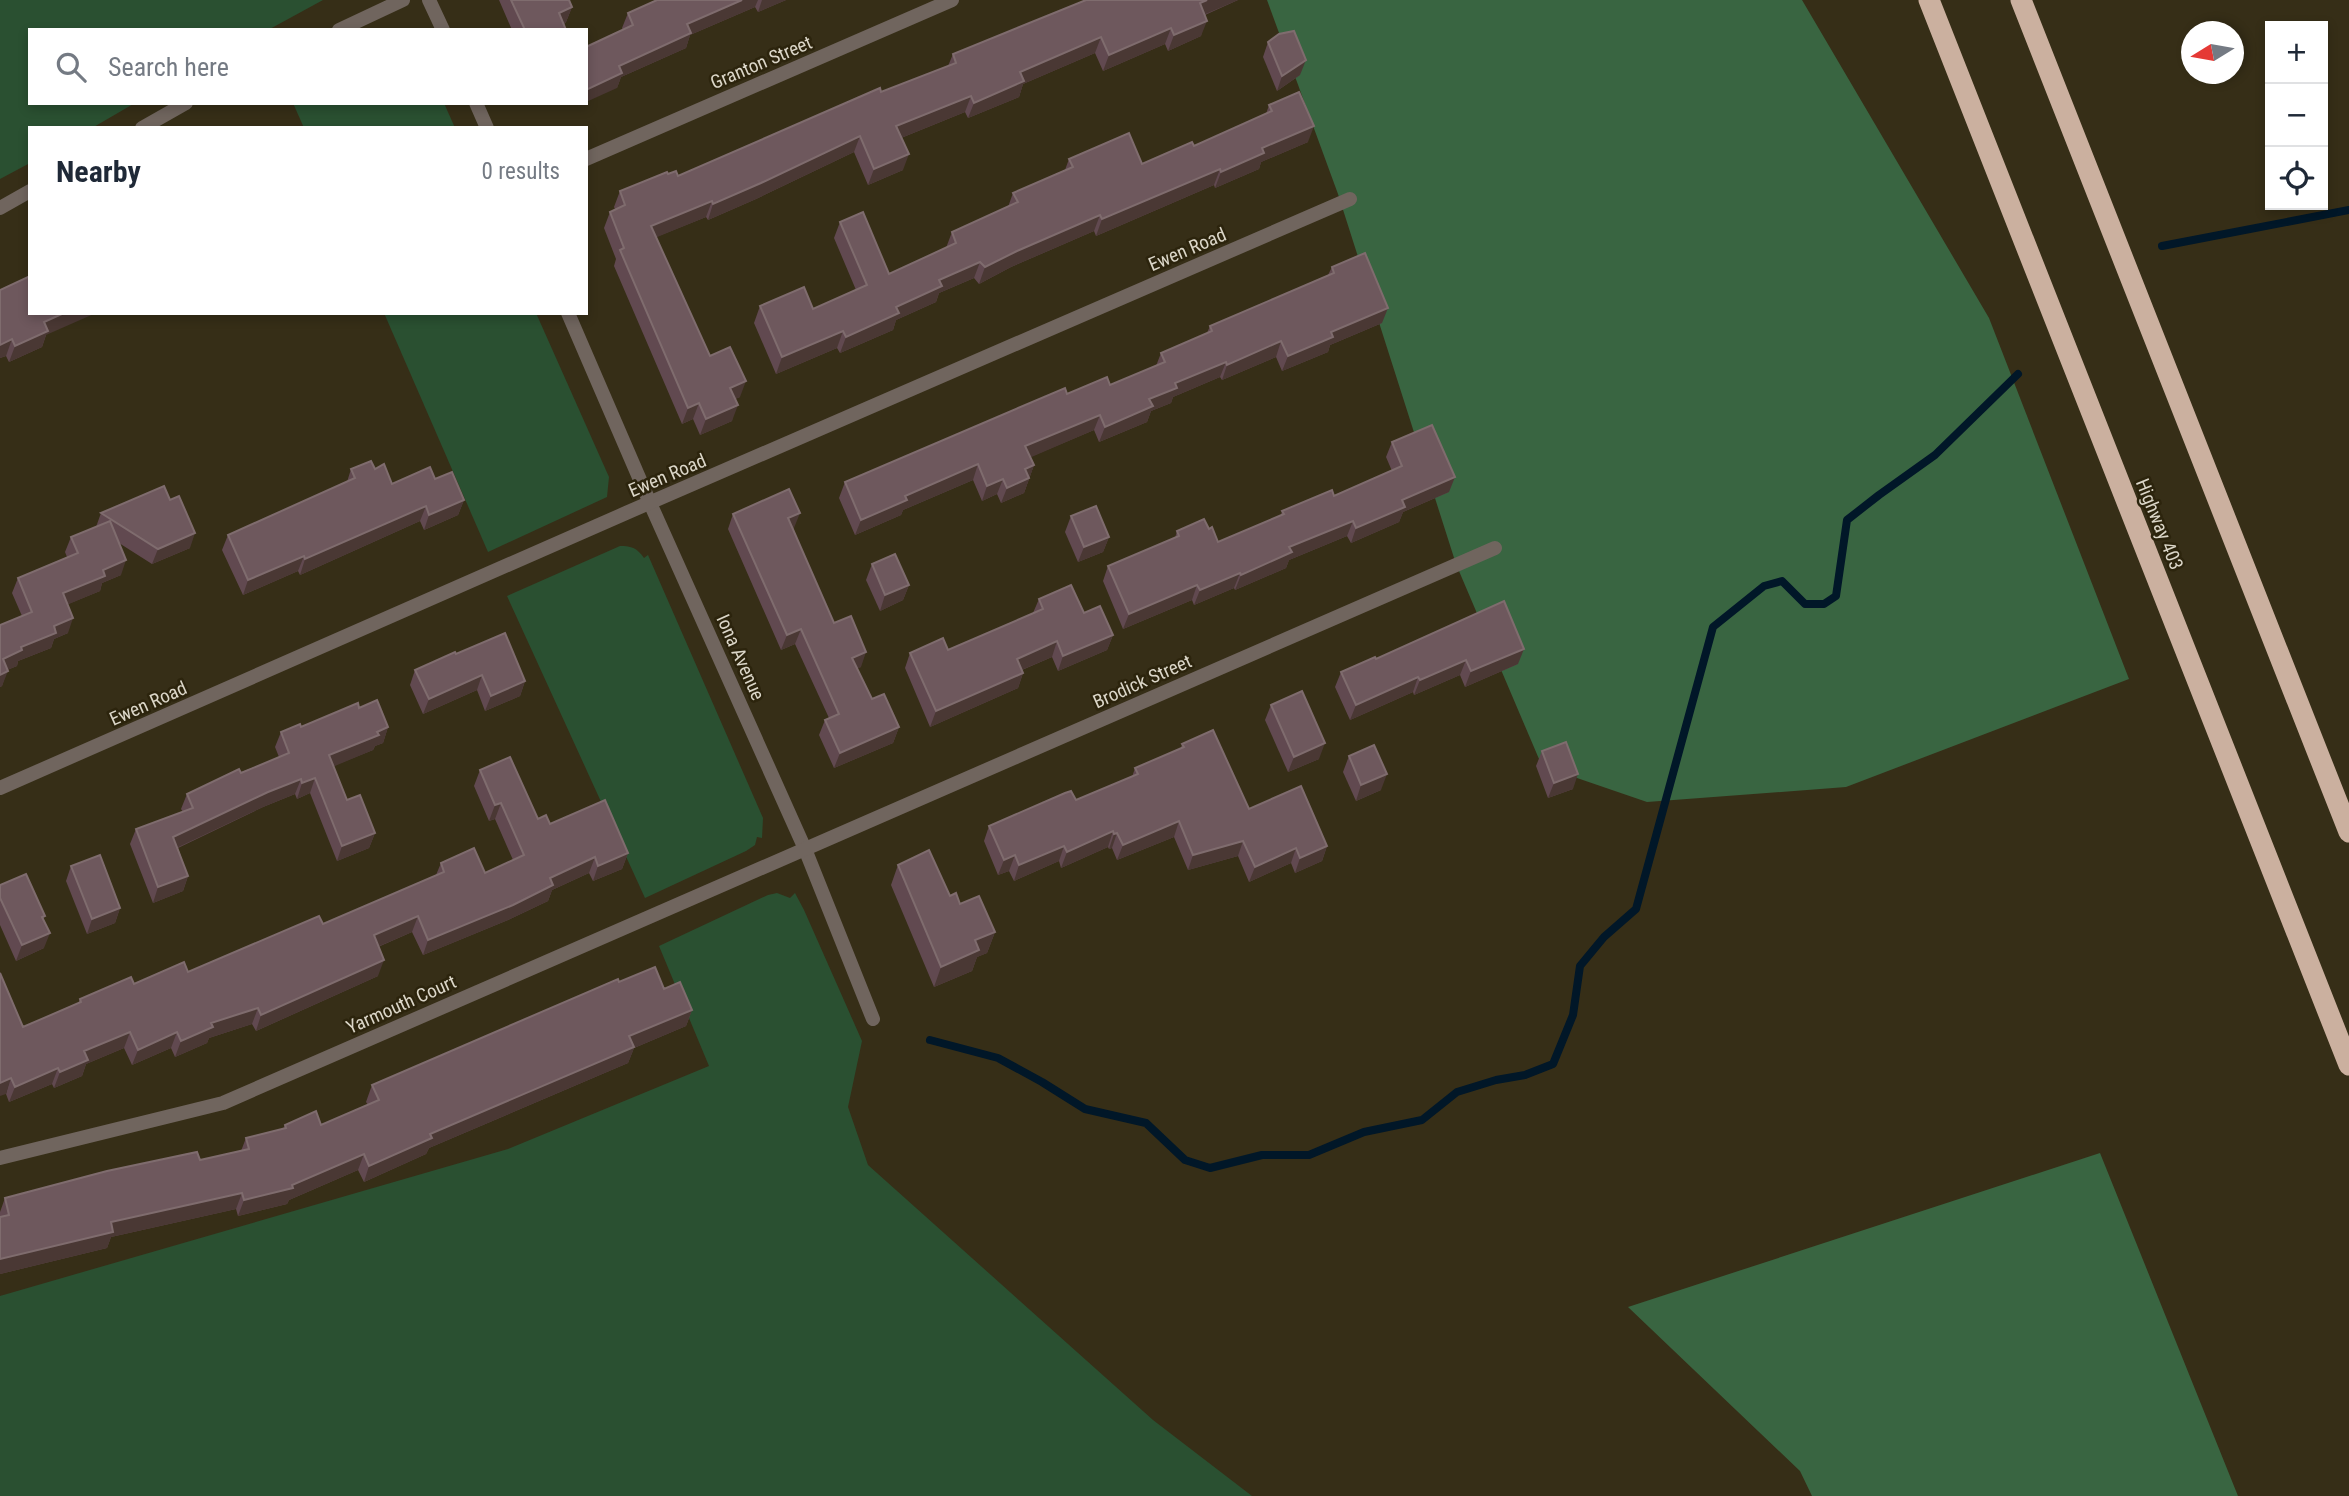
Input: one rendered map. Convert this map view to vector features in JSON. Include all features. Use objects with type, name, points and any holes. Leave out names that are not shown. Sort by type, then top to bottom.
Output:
[{"type":"highway","name":"Highway 403","points":[[1929,0],[2349,1065]]},
{"type":"highway","points":[[2021,0],[2349,832]]},
{"type":"street","points":[[343,28],[403,0]]},
{"type":"street","points":[[429,0],[442,28]]},
{"type":"street","name":"Granton Street","points":[[588,158],[951,0]]},
{"type":"street","points":[[146,126],[182,105]]},
{"type":"street","points":[[477,105],[486,126]]},
{"type":"street","points":[[0,208],[28,192]]},
{"type":"street","name":"Ewen Road","points":[[0,788],[1350,200]]},
{"type":"street","name":"Iona Avenue","points":[[569,315],[805,849],[873,1019]]},
{"type":"street","name":"Brodick Street","points":[[805,849],[1494,548]]},
{"type":"street","name":"Yarmouth Court","points":[[0,1158],[223,1103],[805,849]]},
{"type":"green space","points":[[0,0],[323,0],[272,28],[28,28],[28,105],[132,105],[95,126],[28,126],[28,164],[0,179]]},
{"type":"green space","points":[[1267,0],[1802,0],[1989,318],[2129,679],[1846,787],[1647,802],[1542,766],[1456,564],[1338,194]]},
{"type":"green space","points":[[294,105],[445,105],[454,126],[303,126]]},
{"type":"green space","points":[[385,315],[537,315],[609,477],[607,497],[488,552]]},
{"type":"green space","points":[[620,546],[634,548],[644,558],[648,555],[763,818],[762,838],[757,837],[755,845],[645,898],[507,596]]},
{"type":"green space","points":[[777,893],[790,898],[795,893],[862,1041],[848,1107],[868,1165],[1153,1420],[1252,1496],[0,1496],[0,1296],[508,1149],[709,1066],[659,946]]},
{"type":"green space","points":[[2100,1153],[2238,1496],[1812,1496],[1800,1471],[1628,1307]]},
{"type":"building","points":[[511,0],[569,0],[572,7],[559,13],[565,28],[524,28]]},
{"type":"building","points":[[657,0],[742,0],[687,24],[691,33],[619,66],[622,73],[588,89],[588,46],[633,25],[628,13]]},
{"type":"building","points":[[1086,0],[1207,0],[1200,3],[1207,21],[1174,35],[1171,28],[1109,55],[1101,37],[1020,72],[1024,81],[974,103],[971,96],[896,126],[909,154],[874,169],[860,136],[713,204],[712,201],[651,226],[710,356],[730,347],[746,381],[730,388],[738,405],[706,419],[699,403],[688,408],[620,250],[624,248],[610,212],[625,205],[620,191],[667,172],[676,171],[678,176],[880,88],[881,92],[956,63],[953,54]]},
{"type":"building","points":[[1294,31],[1306,60],[1282,76],[1268,42],[1279,34]]},
{"type":"building","points":[[1299,92],[1314,126],[1262,148],[1264,153],[1102,219],[1100,215],[985,267],[980,262],[939,280],[942,286],[896,307],[899,313],[846,337],[843,331],[782,357],[760,306],[804,287],[813,309],[867,285],[840,222],[863,212],[889,274],[956,243],[952,232],[1018,202],[1013,193],[1073,167],[1069,159],[1129,133],[1142,164],[1192,142],[1194,146],[1272,111],[1269,105]]},
{"type":"building","points":[[1365,253],[1388,308],[1331,332],[1333,337],[1288,356],[1281,341],[1227,365],[1226,362],[1175,383],[1177,388],[1149,399],[1153,406],[1105,427],[1100,415],[1025,446],[1034,465],[1025,469],[1029,478],[1007,488],[1003,479],[987,486],[978,464],[905,496],[907,500],[861,520],[845,482],[1065,388],[1067,394],[1107,377],[1110,385],[1165,362],[1161,353],[1212,331],[1210,326],[1334,273],[1332,267]]},
{"type":"building","points":[[28,277],[28,315],[60,315],[44,322],[48,331],[15,346],[12,339],[0,345],[0,290]]},
{"type":"building","points":[[1432,425],[1455,477],[1402,500],[1405,507],[1356,528],[1353,521],[1289,547],[1292,552],[1241,575],[1240,573],[1200,590],[1197,585],[1129,614],[1108,566],[1179,536],[1177,531],[1204,519],[1209,529],[1212,527],[1218,542],[1332,490],[1334,496],[1402,466],[1392,442]]},
{"type":"building","points":[[371,461],[375,469],[384,464],[392,484],[430,467],[435,479],[452,472],[464,500],[429,515],[426,506],[305,559],[304,556],[248,580],[228,535],[355,478],[351,469]]},
{"type":"building","points":[[164,486],[170,500],[179,496],[195,533],[158,549],[101,513]]},
{"type":"building","points":[[789,489],[800,513],[788,518],[834,623],[851,616],[866,652],[852,658],[872,699],[884,694],[899,727],[840,753],[825,720],[839,714],[801,629],[787,635],[733,514]]},
{"type":"building","points":[[1096,506],[1109,537],[1084,547],[1071,516]]},
{"type":"building","points":[[110,521],[126,560],[103,570],[105,576],[63,593],[73,618],[54,626],[56,633],[21,647],[22,650],[3,659],[8,671],[0,675],[0,625],[32,612],[18,578],[78,553],[71,537]]},
{"type":"building","points":[[895,554],[909,585],[885,595],[872,564]]},
{"type":"building","points":[[1071,585],[1084,613],[1100,606],[1113,635],[1063,656],[1057,641],[1017,659],[1023,673],[936,711],[910,653],[943,638],[948,650],[1043,609],[1039,599]]},
{"type":"building","points":[[1504,601],[1524,649],[1471,671],[1466,660],[1420,680],[1418,677],[1356,705],[1341,672]]},
{"type":"building","points":[[505,633],[525,681],[491,696],[482,675],[429,699],[415,670]]},
{"type":"building","points":[[1302,691],[1325,743],[1294,757],[1271,705]]},
{"type":"building","points":[[377,700],[388,727],[377,732],[379,735],[329,755],[347,800],[360,795],[375,833],[342,846],[315,778],[302,783],[301,779],[173,837],[188,876],[158,887],[136,829],[193,808],[187,794],[239,769],[241,773],[289,753],[281,732],[300,724],[301,727],[358,703],[359,708]]},
{"type":"building","points":[[1213,730],[1249,809],[1301,786],[1327,846],[1300,858],[1296,848],[1255,867],[1243,841],[1193,855],[1179,821],[1123,845],[1113,831],[1067,852],[1064,846],[1019,865],[1015,855],[1004,860],[989,826],[1065,793],[1071,791],[1076,800],[1138,774],[1135,768],[1184,747],[1182,744]]},
{"type":"building","points":[[1566,742],[1578,774],[1554,783],[1542,751]]},
{"type":"building","points":[[1374,745],[1387,774],[1361,785],[1349,756]]},
{"type":"building","points":[[510,757],[538,819],[546,815],[550,824],[605,800],[628,853],[598,866],[595,857],[550,878],[553,885],[513,905],[428,940],[418,916],[374,935],[384,960],[261,1015],[258,1008],[211,1023],[213,1027],[181,1041],[177,1032],[138,1050],[130,1032],[84,1051],[88,1060],[60,1072],[58,1068],[15,1087],[11,1078],[0,1083],[0,973],[23,1027],[131,977],[134,984],[184,962],[188,972],[319,916],[323,924],[444,872],[441,863],[474,848],[485,873],[524,855],[501,803],[495,805],[480,770]]},
{"type":"building","points":[[929,850],[950,896],[956,893],[960,904],[979,896],[995,932],[975,940],[979,950],[941,967],[898,865]]},
{"type":"building","points":[[100,855],[120,908],[92,919],[71,866]]},
{"type":"building","points":[[26,874],[50,933],[22,945],[0,898],[0,885]]},
{"type":"building","points":[[655,967],[664,989],[680,982],[692,1010],[629,1036],[634,1047],[430,1134],[432,1138],[369,1166],[364,1154],[292,1185],[293,1188],[244,1200],[242,1193],[111,1222],[113,1232],[0,1259],[0,1217],[9,1215],[5,1198],[107,1171],[197,1152],[200,1160],[249,1149],[246,1138],[286,1128],[285,1125],[316,1111],[321,1125],[379,1100],[372,1085],[618,979],[619,982]]},
{"type":"waterway","points":[[2162,246],[2349,210]]},
{"type":"waterway","points":[[930,1040],[998,1058],[1085,1109],[1146,1123],[1185,1160],[1210,1168],[1262,1155],[1309,1155],[1364,1132],[1422,1120],[1457,1092],[1496,1080],[1525,1075],[1553,1064],[1573,1015],[1580,966],[1604,937],[1636,909],[1713,627],[1764,586],[1782,581],[1805,604],[1824,604],[1836,596],[1847,520],[1935,455],[2018,374]]}]
